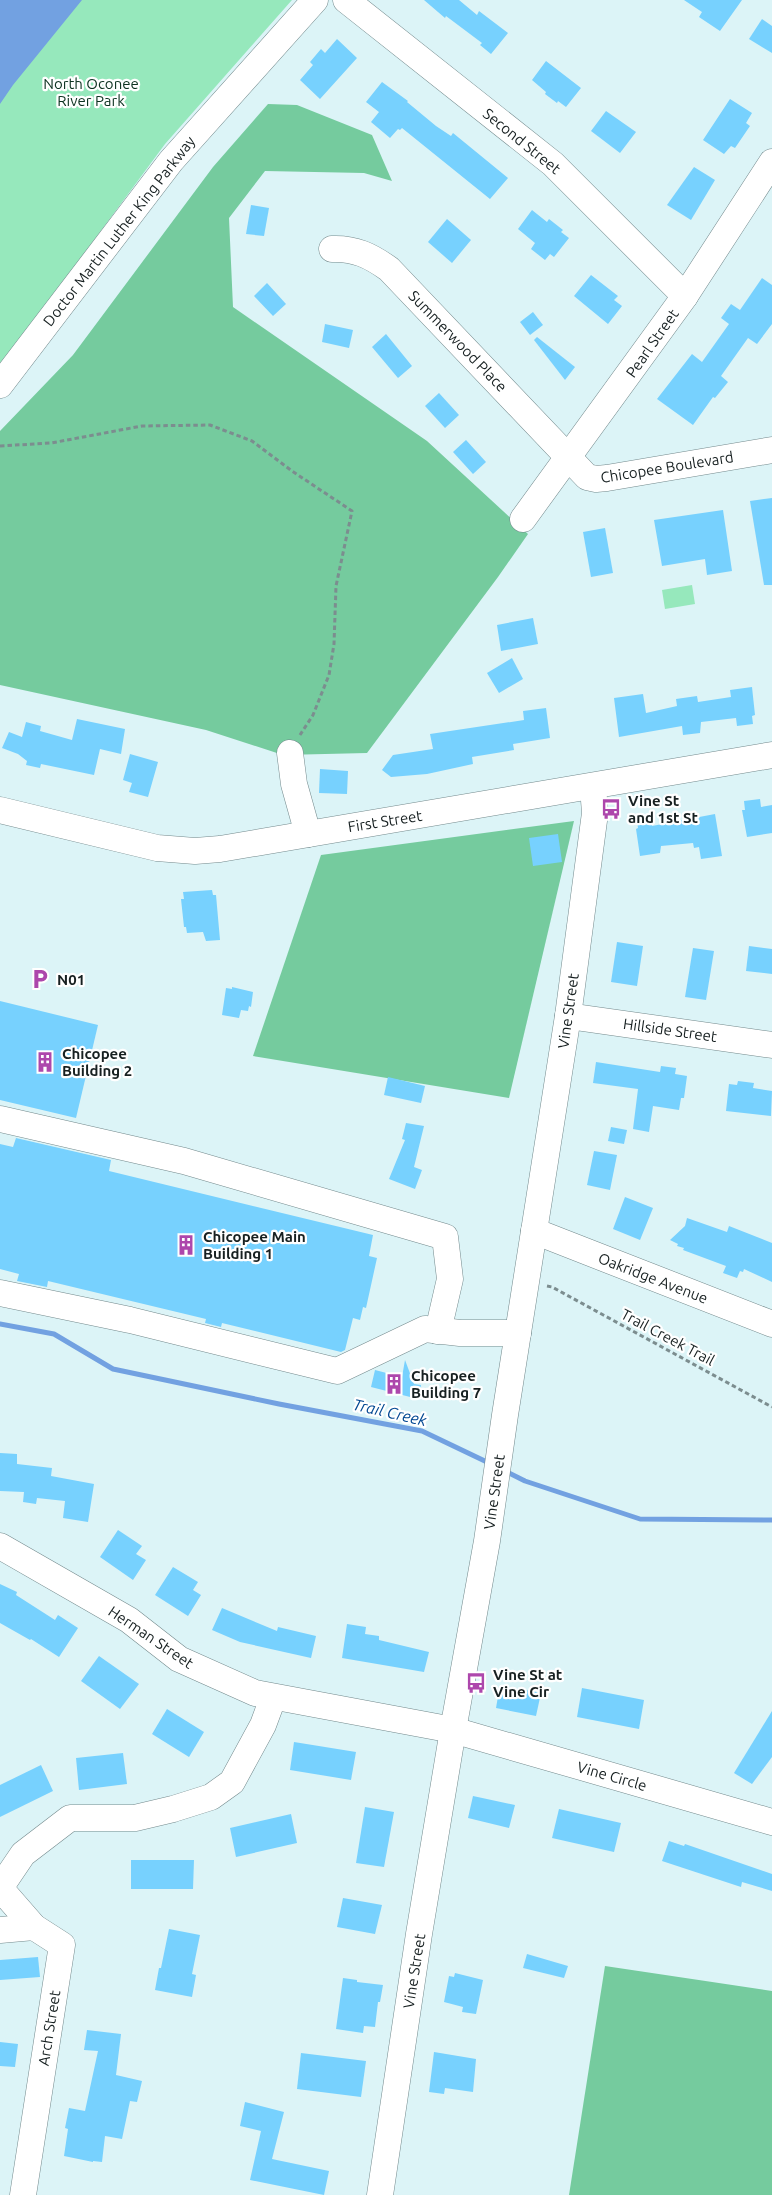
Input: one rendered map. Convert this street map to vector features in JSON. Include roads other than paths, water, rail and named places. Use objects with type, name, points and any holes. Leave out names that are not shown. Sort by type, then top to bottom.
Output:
[{"type":"street","name":"Doctor Martin Luther King Parkway","points":[[0,385],[171,160],[315,0]]},
{"type":"street","name":"Second Street","points":[[346,0],[553,164],[685,296]]},
{"type":"street","name":"Pearl Street","points":[[523,519],[685,296],[772,162]]},
{"type":"street","name":"Summerwood Place","points":[[332,249],[346,248],[359,252],[389,269],[569,458]]},
{"type":"street","name":"Chicopee Boulevard","points":[[569,458],[587,477],[596,479],[772,450]]},
{"type":"street","points":[[290,753],[294,783],[308,834]]},
{"type":"street","name":"First Street","points":[[0,810],[157,848],[203,850],[593,787],[772,755]]},
{"type":"street","name":"Vine Street","points":[[380,2195],[419,1934],[487,1541],[568,1016],[595,813],[593,787]]},
{"type":"street","name":"Hillside Street","points":[[568,1016],[772,1045]]},
{"type":"street","points":[[0,1119],[184,1161],[445,1237],[450,1279],[438,1331]]},
{"type":"street","name":"Oakridge Avenue","points":[[534,1231],[772,1324]]},
{"type":"street","points":[[0,1293],[130,1320],[252,1352],[337,1371],[425,1329],[460,1333],[518,1333]]},
{"type":"street","name":"Herman Street","points":[[0,1546],[129,1620],[179,1659],[255,1693],[453,1730]]},
{"type":"street","points":[[0,1888],[23,1854],[70,1818],[135,1818],[211,1797],[232,1782],[263,1725],[273,1698]]},
{"type":"street","name":"Vine Circle","points":[[453,1730],[772,1822]]},
{"type":"street","name":"Arch Street","points":[[0,1888],[34,1927],[62,1945],[23,2195]]},
{"type":"street","points":[[0,1930],[34,1927]]},
{"type":"water","points":[[0,0],[82,0],[0,104]]},
{"type":"waterway","name":"Trail Creek","points":[[0,1324],[54,1334],[113,1369],[422,1431],[489,1463]]},
{"type":"waterway","name":"Trail Creek","points":[[503,1470],[525,1481],[640,1519],[772,1520]]},
{"type":"place","name":"Vine St and 1st St","points":[[611,809]]},
{"type":"place","name":"N01","points":[[40,979]]},
{"type":"place","name":"Chicopee Building 2","points":[[45,1062]]},
{"type":"place","name":"Chicopee Main Building 1","points":[[186,1245]]},
{"type":"place","name":"Chicopee Building 7","points":[[394,1384]]},
{"type":"place","name":"Vine St at Vine Cir","points":[[476,1683]]},
{"type":"park label","name":"North Oconee River Park","points":[[91,92]]}]
